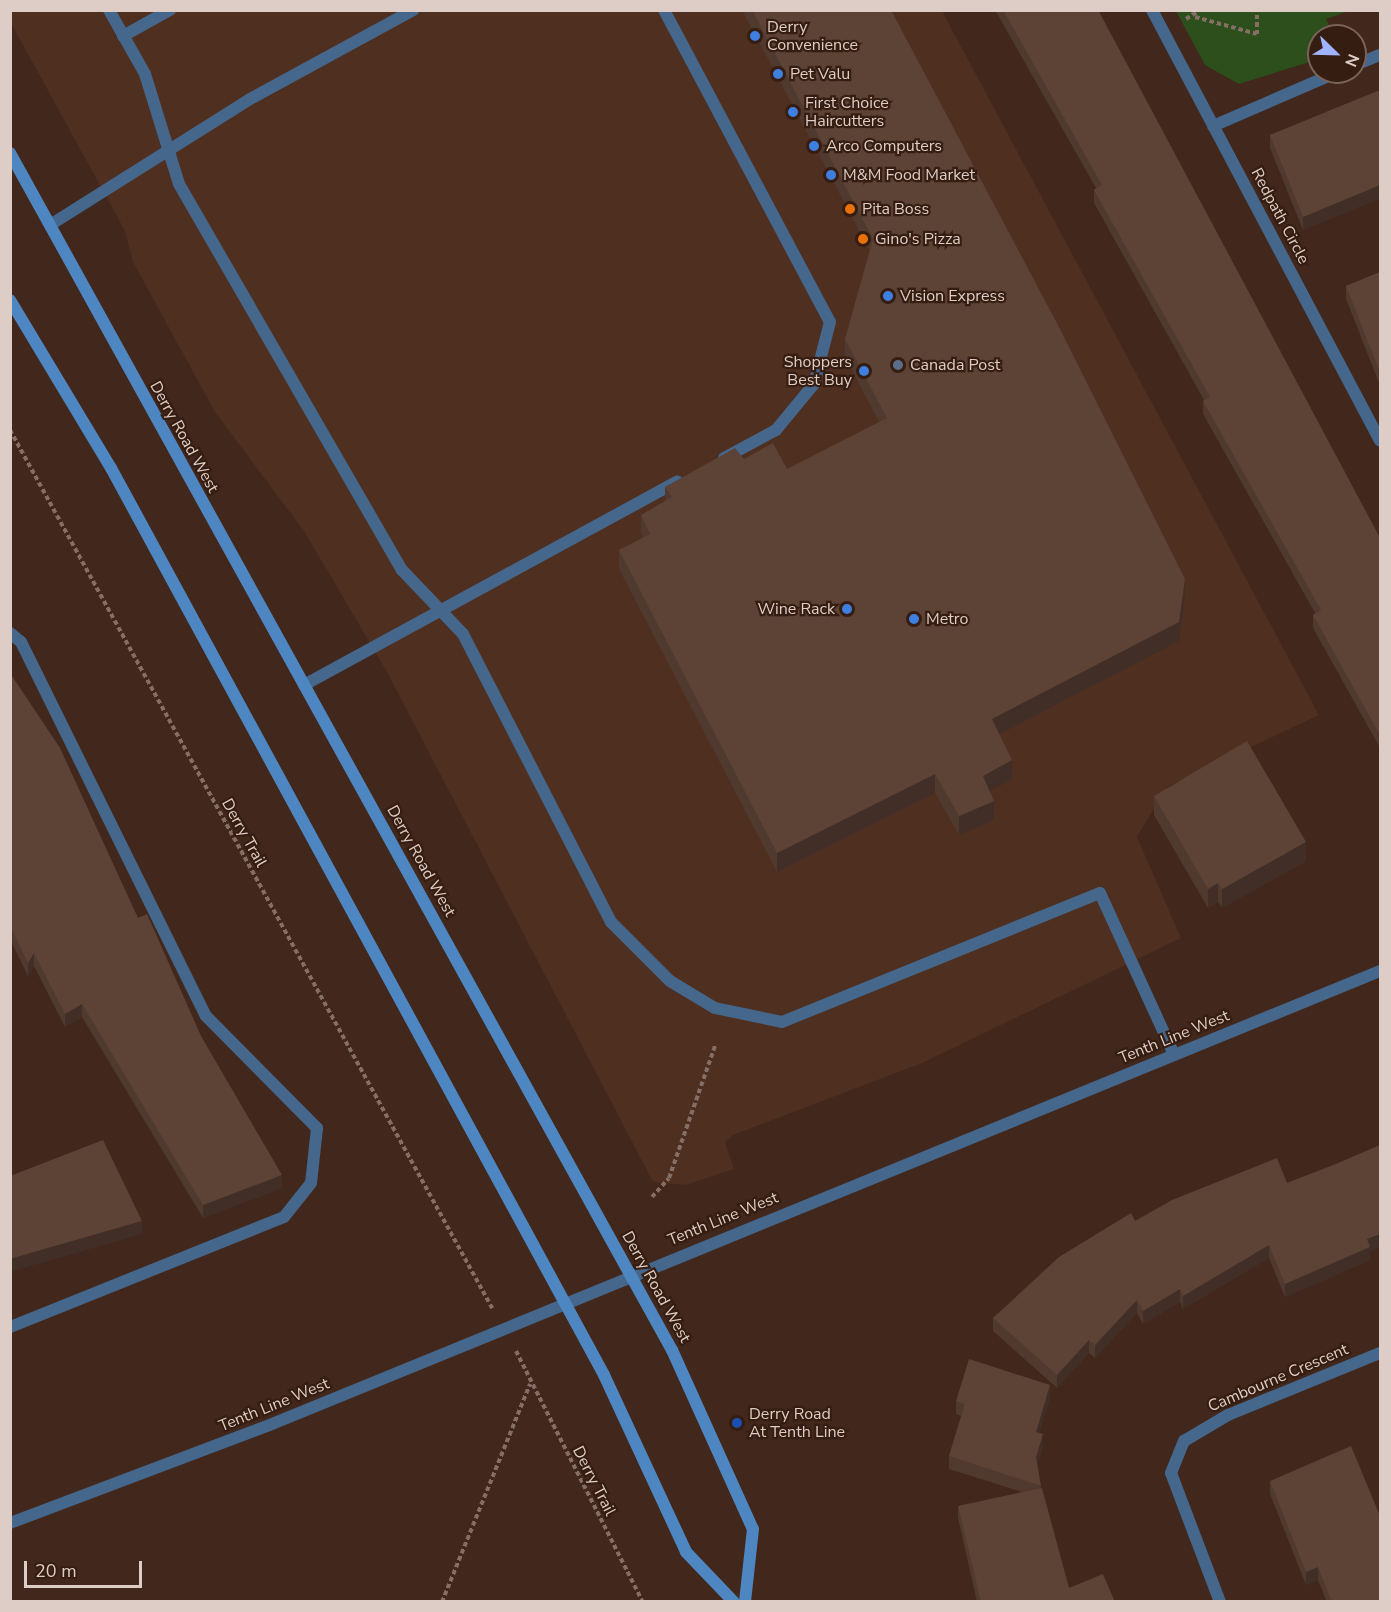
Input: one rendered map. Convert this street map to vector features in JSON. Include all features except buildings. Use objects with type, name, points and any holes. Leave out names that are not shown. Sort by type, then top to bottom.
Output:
[{"type":"main road","name":"Derry Road West","points":[[10,153],[672,1350],[753,1529],[745,1602]]},
{"type":"main road","points":[[10,300],[111,468],[565,1304],[686,1552],[734,1602]]},
{"type":"street","points":[[109,10],[145,74],[171,146],[182,190],[402,570],[439,614],[464,634],[611,922],[686,994],[715,1008],[782,1022],[1100,893],[1174,1055]]},
{"type":"street","points":[[123,36],[170,10]]},
{"type":"street","points":[[50,225],[171,146],[413,10]]},
{"type":"street","points":[[664,10],[830,322],[814,384],[776,430],[707,467]]},
{"type":"street","name":"Redpath Circle","points":[[1152,10],[1380,438]]},
{"type":"street","points":[[1213,126],[1310,84]]},
{"type":"street","points":[[304,685],[439,614],[688,477]]},
{"type":"street","points":[[10,633],[21,642],[206,1016],[316,1128],[311,1183],[284,1217],[10,1327]]},
{"type":"street","name":"Tenth Line West","points":[[10,1523],[565,1304],[631,1275],[1380,971]]},
{"type":"street","name":"Cambourne Crescent","points":[[1220,1602],[1171,1473],[1184,1441],[1228,1415],[1380,1353]]},
{"type":"path","points":[[1195,17],[1200,10]]},
{"type":"path","points":[[1185,19],[1195,17],[1257,34],[1257,10]]},
{"type":"path","name":"Derry Trail","points":[[10,430],[458,1247]]},
{"type":"path","points":[[652,1197],[669,1178],[715,1046]]},
{"type":"path","name":"Derry Trail","points":[[528,1371],[531,1383],[643,1602]]},
{"type":"path","points":[[442,1602],[531,1383]]},
{"type":"shaded area","points":[[10,11],[942,11],[1319,715],[1167,787],[1137,837],[1181,938],[922,1063],[733,1135],[725,1142],[734,1169],[686,1185],[653,1182],[387,672],[304,531],[215,412],[133,262],[125,231],[11,23]]},
{"type":"green space","points":[[1176,11],[1349,11],[1326,19],[1329,24],[1307,24],[1307,63],[1239,84],[1205,65]]},
{"type":"place","name":"Derry Convenience","points":[[755,36]]},
{"type":"place","name":"Pet Valu","points":[[778,74]]},
{"type":"place","name":"First Choice Haircutters","points":[[793,112]]},
{"type":"place","name":"Arco Computers","points":[[814,146]]},
{"type":"place","name":"M&M Food Market","points":[[831,175]]},
{"type":"place","name":"Pita Boss","points":[[850,209]]},
{"type":"place","name":"Gino's Pizza","points":[[863,239]]},
{"type":"place","name":"Vision Express","points":[[888,296]]},
{"type":"place","name":"Canada Post","points":[[898,365]]},
{"type":"place","name":"Shoppers Best Buy","points":[[864,371]]},
{"type":"place","name":"Wine Rack","points":[[847,609]]},
{"type":"place","name":"Metro","points":[[914,619]]},
{"type":"place","name":"Derry Road At Tenth Line","points":[[737,1423]]}]
